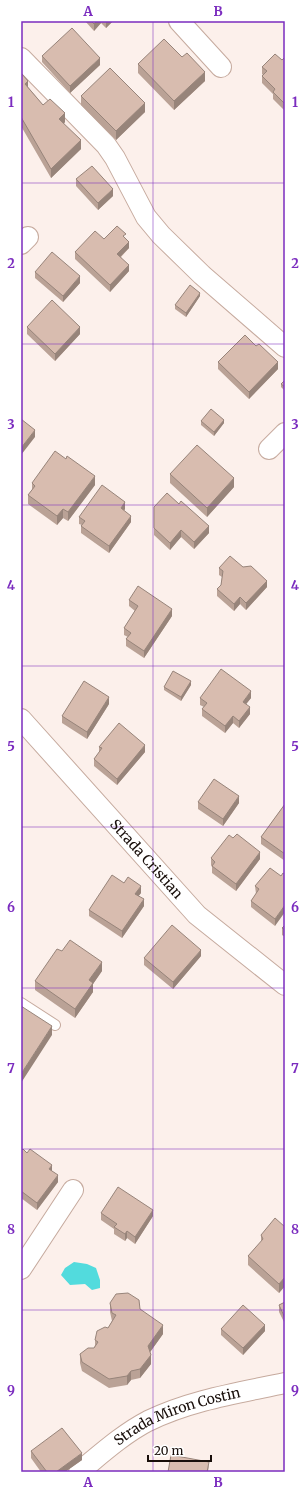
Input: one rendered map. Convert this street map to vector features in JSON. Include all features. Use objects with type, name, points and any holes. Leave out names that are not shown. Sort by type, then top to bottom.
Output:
[{"type":"street","points":[[178,21],[221,67]]},
{"type":"street","points":[[21,58],[106,145],[116,158],[146,217],[161,235],[202,274],[285,347]]},
{"type":"street","points":[[268,449],[285,433]]},
{"type":"street","name":"Strada Cristian","points":[[21,719],[197,915],[285,985]]},
{"type":"street","points":[[21,1269],[73,1190]]},
{"type":"street","name":"Strada Miron Costin","points":[[79,1472],[110,1447],[147,1422],[186,1406],[230,1393],[285,1383]]},
{"type":"lane","points":[[21,1003],[55,1025]]},
{"type":"water","points":[[74,1262],[87,1264],[96,1268],[100,1280],[100,1288],[92,1290],[85,1284],[70,1285],[61,1275],[65,1268]]},
{"type":"building","points":[[72,28],[100,58],[70,86],[42,56]]},
{"type":"building","points":[[164,39],[182,57],[187,53],[205,72],[174,101],[138,64]]},
{"type":"building","points":[[275,54],[282,60],[285,57],[285,104],[273,92],[275,89],[262,76],[267,71],[262,67]]},
{"type":"building","points":[[110,68],[145,103],[116,131],[81,96]]},
{"type":"building","points":[[21,73],[28,81],[25,84],[43,105],[50,99],[65,113],[59,119],[81,140],[51,169],[21,117]]},
{"type":"building","points":[[92,166],[113,189],[98,203],[76,179]]},
{"type":"building","points":[[117,226],[126,234],[123,236],[129,242],[117,254],[129,265],[110,285],[75,252],[95,231],[104,239]]},
{"type":"building","points":[[52,252],[80,276],[63,296],[35,272]]},
{"type":"building","points":[[190,285],[200,293],[186,313],[175,305]]},
{"type":"building","points":[[52,300],[80,327],[55,354],[27,327]]},
{"type":"building","points":[[245,335],[256,346],[259,344],[278,362],[249,392],[218,362]]},
{"type":"building","points":[[285,380],[285,387],[281,384]]},
{"type":"building","points":[[211,409],[224,420],[214,432],[201,421]]},
{"type":"building","points":[[21,419],[35,430],[21,448]]},
{"type":"building","points":[[197,445],[234,478],[207,508],[170,474]]},
{"type":"building","points":[[55,451],[66,459],[67,456],[95,476],[68,512],[63,509],[57,516],[28,495],[35,486],[32,483]]},
{"type":"building","points":[[102,485],[125,502],[121,508],[131,516],[109,546],[81,526],[85,521],[79,517]]},
{"type":"building","points":[[167,493],[179,504],[181,501],[209,526],[194,542],[181,530],[170,543],[154,528],[154,507]]},
{"type":"building","points":[[230,556],[243,567],[251,566],[267,581],[246,603],[240,597],[234,604],[217,589],[221,585],[223,571],[219,568]]},
{"type":"building","points":[[138,586],[172,609],[144,651],[126,639],[131,633],[124,628],[138,606],[129,600]]},
{"type":"building","points":[[221,669],[251,691],[243,702],[250,707],[239,721],[233,716],[225,726],[202,709],[207,703],[200,698]]},
{"type":"building","points":[[173,671],[191,681],[181,697],[164,687]]},
{"type":"building","points":[[84,681],[109,697],[87,732],[62,716]]},
{"type":"building","points":[[119,723],[145,745],[117,779],[94,759],[102,748],[99,747]]},
{"type":"building","points":[[214,779],[239,796],[223,819],[198,802]]},
{"type":"building","points":[[285,804],[285,854],[261,837]]},
{"type":"building","points":[[237,834],[260,852],[236,884],[212,866],[215,862],[211,858],[229,835],[233,838]]},
{"type":"building","points":[[270,868],[281,876],[283,873],[285,874],[285,905],[275,919],[251,901],[259,889],[255,886]]},
{"type":"building","points":[[112,875],[124,883],[128,877],[141,886],[135,894],[144,899],[122,931],[89,910]]},
{"type":"building","points":[[172,925],[201,950],[173,982],[144,958]]},
{"type":"building","points":[[70,940],[102,962],[89,980],[93,983],[75,1009],[35,981],[57,949],[62,951]]},
{"type":"building","points":[[21,1006],[52,1026],[21,1074]]},
{"type":"building","points":[[23,1149],[27,1153],[30,1149],[52,1165],[49,1169],[58,1175],[37,1203],[21,1191],[21,1151]]},
{"type":"building","points":[[118,1187],[153,1210],[135,1237],[127,1231],[125,1234],[114,1227],[117,1224],[101,1213]]},
{"type":"building","points":[[275,1218],[285,1227],[285,1277],[279,1284],[248,1256],[263,1239],[261,1235]]},
{"type":"building","points":[[128,1293],[139,1300],[140,1309],[163,1325],[148,1346],[151,1355],[140,1369],[131,1371],[127,1376],[109,1379],[82,1362],[80,1354],[88,1348],[94,1348],[98,1342],[95,1340],[97,1331],[105,1327],[108,1328],[116,1315],[112,1313],[110,1303],[116,1294]]},
{"type":"building","points":[[285,1302],[285,1318],[279,1305]]},
{"type":"building","points":[[243,1305],[265,1325],[243,1348],[221,1329]]},
{"type":"building","points":[[62,1428],[82,1453],[56,1472],[47,1472],[31,1451]]},
{"type":"building","points":[[171,1455],[209,1462],[207,1472],[168,1472]]}]
